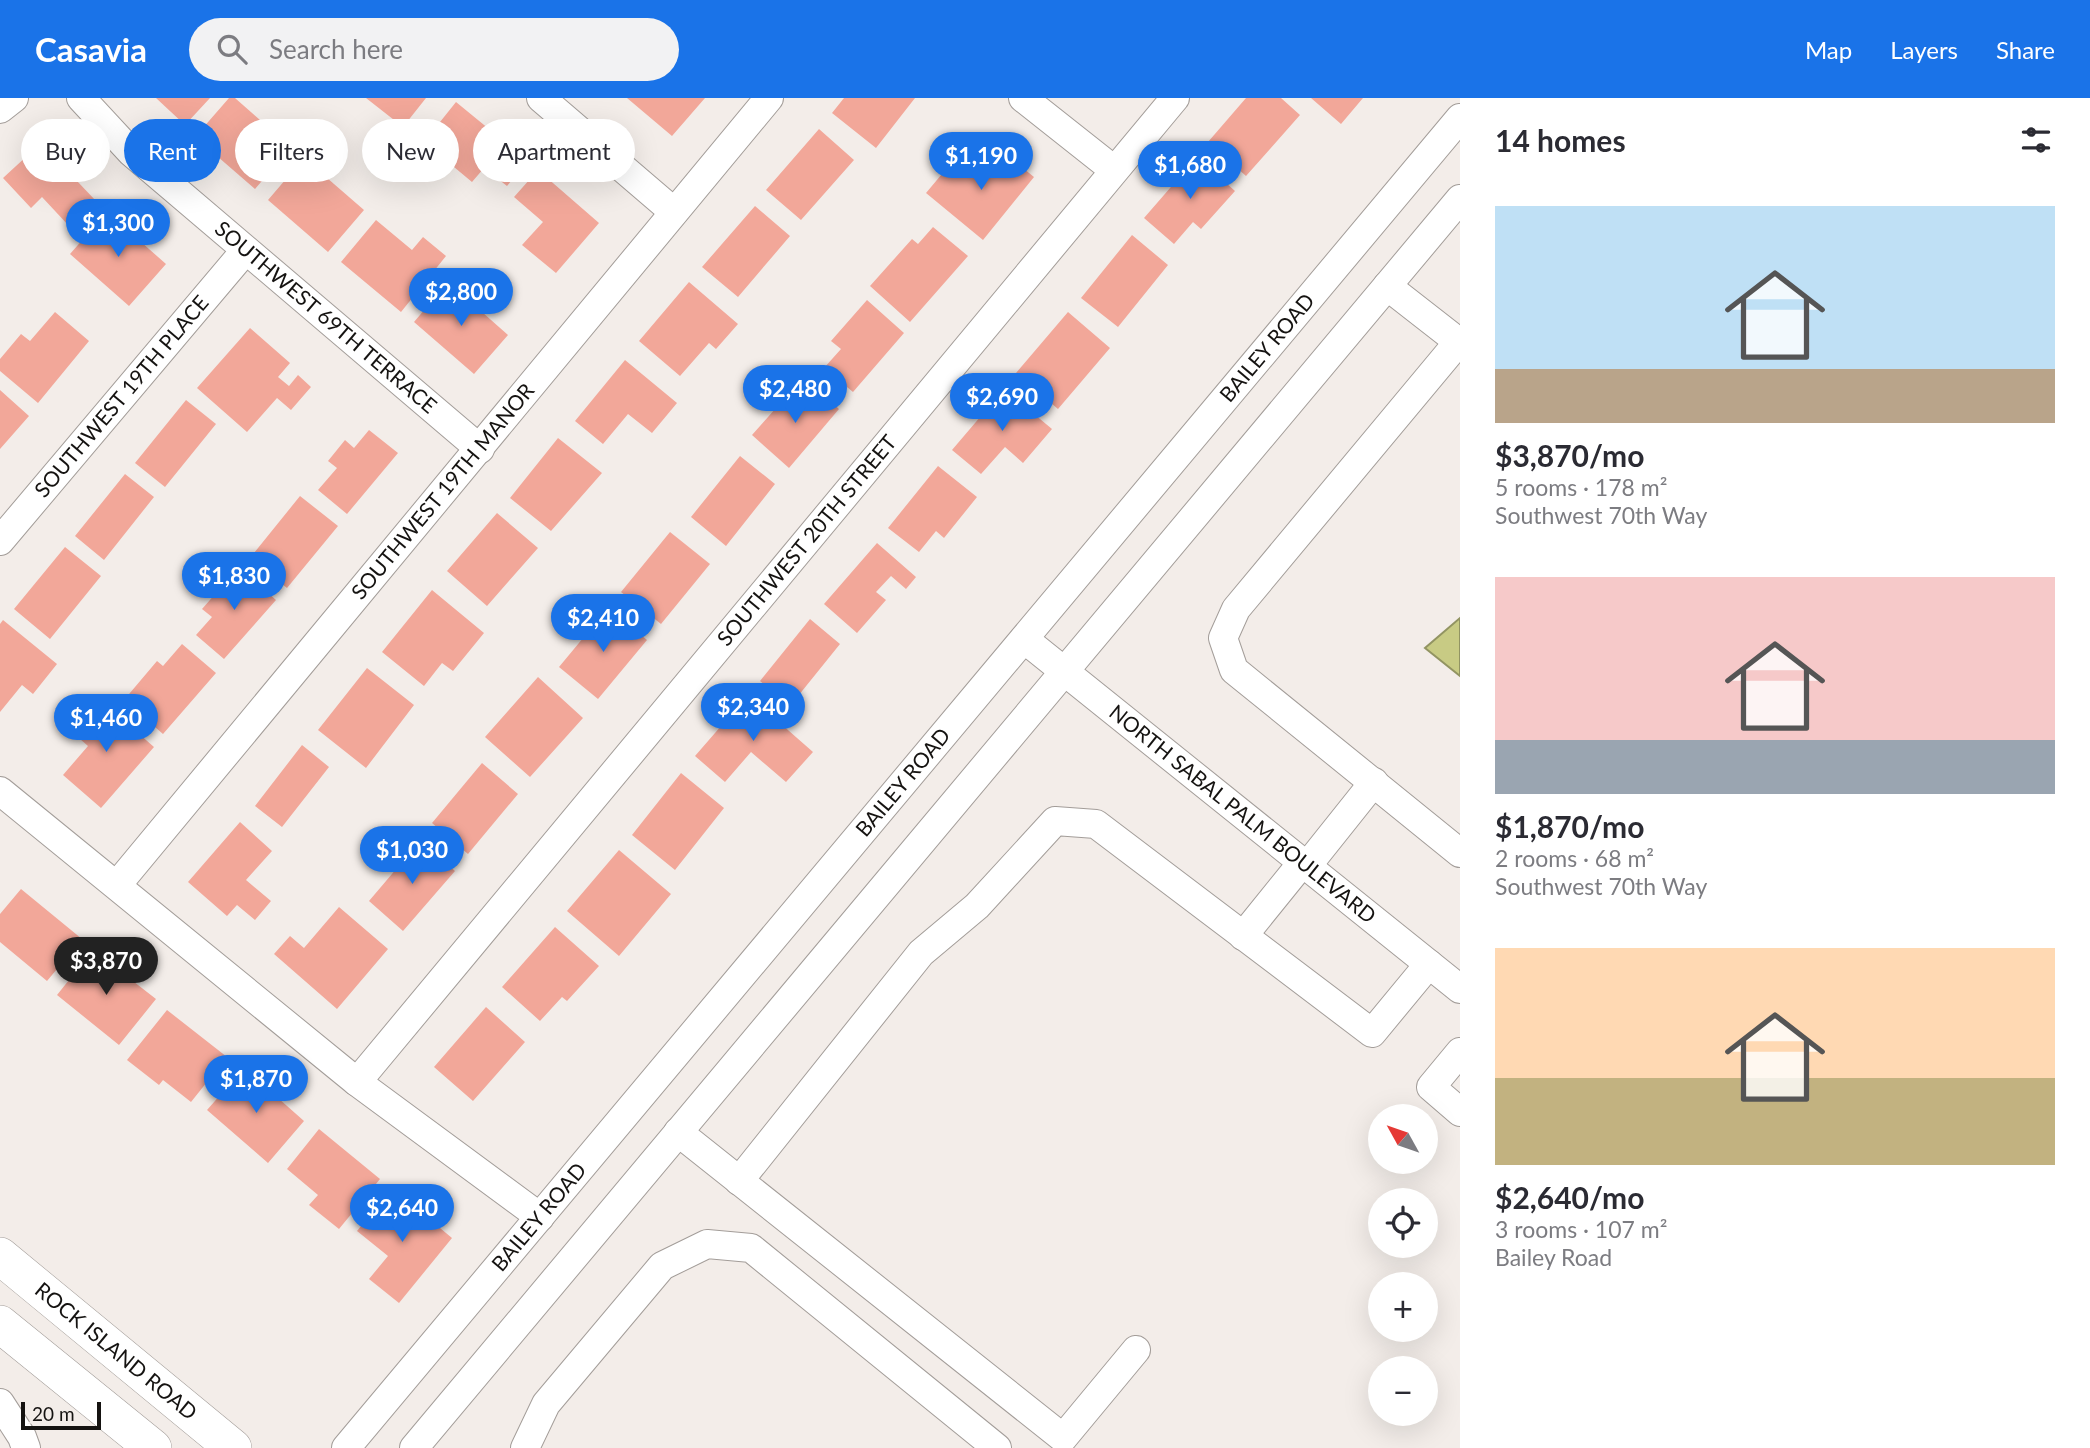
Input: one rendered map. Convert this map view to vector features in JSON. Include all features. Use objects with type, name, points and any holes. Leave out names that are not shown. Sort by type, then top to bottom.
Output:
[{"type":"main road","name":"ROCK ISLAND ROAD","points":[[0,1256],[233,1448]]},
{"type":"main road","points":[[0,1324],[153,1448]]},
{"type":"street","points":[[0,109],[14,98]]},
{"type":"street","name":"SOUTHWEST 69TH TERRACE","points":[[80,98],[131,152],[244,251],[480,449]]},
{"type":"street","points":[[541,98],[674,212]]},
{"type":"street","name":"SOUTHWEST 19TH MANOR","points":[[117,885],[769,98]]},
{"type":"street","points":[[1023,98],[1114,170]]},
{"type":"street","name":"SOUTHWEST 20TH STREET","points":[[357,1082],[1175,98]]},
{"type":"street","name":"BAILEY ROAD","points":[[346,1448],[1460,118]]},
{"type":"street","points":[[414,1448],[1460,199]]},
{"type":"street","name":"SOUTHWEST 19TH PLACE","points":[[0,541],[244,251]]},
{"type":"street","points":[[1387,286],[1460,342],[1236,609],[1223,638],[1234,670],[1460,853]]},
{"type":"street","name":"NORTH SABAL PALM BOULEVARD","points":[[1024,639],[1460,989]]},
{"type":"street","points":[[1243,936],[1374,782]]},
{"type":"street","points":[[0,791],[357,1082],[540,1217]]},
{"type":"street","points":[[739,1181],[921,953],[977,906],[1055,821],[1096,824],[1371,1033],[1429,964]]},
{"type":"street","points":[[1460,1052],[1431,1087],[1460,1112]]},
{"type":"street","points":[[678,1132],[1063,1438],[1136,1350]]},
{"type":"street","points":[[526,1448],[545,1404],[662,1266],[707,1244],[751,1248],[997,1448]]},
{"type":"street","points":[[0,1403],[26,1448]]},
{"type":"shaded area","points":[[1460,618],[1460,676],[1425,648]]},
{"type":"building","points":[[156,98],[210,98],[191,119],[179,119]]},
{"type":"building","points":[[229,98],[235,98],[259,119],[235,119],[235,172],[221,160],[221,119],[211,119]]},
{"type":"building","points":[[366,98],[426,98],[409,119],[393,119]]},
{"type":"building","points":[[627,98],[705,98],[672,136]]},
{"type":"building","points":[[844,98],[915,98],[876,148],[832,113]]},
{"type":"building","points":[[1246,98],[1281,98],[1300,115],[1246,176],[1208,142]]},
{"type":"building","points":[[1311,98],[1363,98],[1341,124]]},
{"type":"building","points":[[456,102],[477,119],[473,119],[472,182],[459,171],[459,119],[442,119]]},
{"type":"building","points":[[819,129],[854,160],[801,220],[766,190]]},
{"type":"building","points":[[1004,153],[1034,177],[983,240],[926,193],[952,162],[969,176],[985,157],[994,165]]},
{"type":"building","points":[[1197,157],[1235,191],[1201,229],[1193,222],[1174,244],[1144,218]]},
{"type":"building","points":[[21,161],[21,182],[78,182],[96,201],[69,226],[42,197],[31,208],[3,178]]},
{"type":"building","points":[[247,182],[261,182],[255,189]]},
{"type":"building","points":[[283,182],[332,182],[364,210],[328,252],[268,200]]},
{"type":"building","points":[[527,182],[552,182],[599,223],[556,273],[522,245],[543,222],[514,197]]},
{"type":"building","points":[[755,206],[790,236],[738,297],[702,267]]},
{"type":"building","points":[[107,212],[166,264],[129,306],[70,254]]},
{"type":"building","points":[[376,220],[412,250],[423,237],[446,256],[401,312],[341,262]]},
{"type":"building","points":[[933,227],[968,256],[910,322],[870,286],[912,239],[918,244]]},
{"type":"building","points":[[1132,235],[1168,265],[1118,327],[1081,298]]},
{"type":"building","points":[[448,282],[508,335],[474,374],[414,322]]},
{"type":"building","points":[[689,282],[738,324],[716,349],[709,343],[680,376],[639,341]]},
{"type":"building","points":[[867,300],[904,333],[853,392],[824,368],[841,349],[831,341]]},
{"type":"building","points":[[55,312],[89,341],[38,403],[0,371],[0,359],[21,334],[30,341]]},
{"type":"building","points":[[1068,312],[1110,348],[1058,409],[1016,373]]},
{"type":"building","points":[[250,328],[290,363],[278,377],[289,386],[298,375],[311,387],[291,410],[277,398],[247,432],[197,388]]},
{"type":"building","points":[[625,360],[677,403],[652,433],[628,414],[603,444],[575,421]]},
{"type":"building","points":[[810,384],[839,409],[789,468],[752,435],[784,399],[791,405]]},
{"type":"building","points":[[1004,389],[1052,429],[1023,463],[1005,447],[981,474],[952,450]]},
{"type":"building","points":[[0,390],[29,416],[0,449]]},
{"type":"building","points":[[186,400],[216,424],[165,487],[135,463]]},
{"type":"building","points":[[369,430],[398,453],[347,514],[318,490],[337,468],[328,461],[345,440],[354,448]]},
{"type":"building","points":[[558,438],[602,473],[551,531],[510,498]]},
{"type":"building","points":[[740,456],[775,484],[726,546],[691,517]]},
{"type":"building","points":[[938,466],[977,497],[944,538],[936,531],[919,552],[888,528]]},
{"type":"building","points":[[125,474],[154,497],[104,560],[75,536]]},
{"type":"building","points":[[300,496],[338,526],[287,588],[250,558]]},
{"type":"building","points":[[497,513],[538,548],[487,606],[447,571]]},
{"type":"building","points":[[670,532],[710,564],[661,624],[621,592]]},
{"type":"building","points":[[877,543],[916,577],[906,589],[891,576],[876,592],[886,600],[857,633],[824,604]]},
{"type":"building","points":[[65,547],[101,576],[50,639],[14,609]]},
{"type":"building","points":[[239,567],[276,600],[224,659],[196,635],[212,617],[202,609]]},
{"type":"building","points":[[432,590],[484,633],[453,671],[442,663],[424,686],[382,652]]},
{"type":"building","points":[[608,608],[647,640],[598,699],[559,667]]},
{"type":"building","points":[[810,619],[840,644],[790,706],[760,681]]},
{"type":"building","points":[[3,620],[57,664],[33,694],[22,685],[0,712],[0,624]]},
{"type":"building","points":[[182,644],[216,673],[163,734],[124,700],[157,661],[163,666]]},
{"type":"building","points":[[367,668],[414,705],[366,768],[318,730]]},
{"type":"building","points":[[538,677],[583,718],[530,777],[485,737]]},
{"type":"building","points":[[748,695],[813,752],[786,782],[751,752],[725,782],[695,756]]},
{"type":"building","points":[[100,700],[154,747],[101,808],[63,775],[88,746],[72,732]]},
{"type":"building","points":[[302,745],[329,767],[282,827],[255,806]]},
{"type":"building","points":[[482,763],[518,794],[468,854],[432,823]]},
{"type":"building","points":[[681,773],[724,808],[675,870],[632,835]]},
{"type":"building","points":[[240,822],[272,851],[246,880],[271,901],[255,920],[237,905],[227,916],[188,882]]},
{"type":"building","points":[[420,841],[455,871],[403,931],[369,901]]},
{"type":"building","points":[[619,850],[671,894],[619,956],[567,911]]},
{"type":"building","points":[[21,889],[82,939],[47,981],[0,942],[0,914]]},
{"type":"building","points":[[339,907],[388,949],[337,1009],[274,954],[290,936],[304,948]]},
{"type":"building","points":[[555,927],[599,966],[567,1001],[562,997],[540,1021],[502,987]]},
{"type":"building","points":[[93,950],[156,999],[119,1045],[57,995]]},
{"type":"building","points":[[486,1007],[525,1042],[473,1101],[434,1067]]},
{"type":"building","points":[[167,1010],[227,1057],[191,1102],[163,1080],[159,1085],[127,1060]]},
{"type":"building","points":[[244,1068],[304,1121],[268,1163],[207,1110]]},
{"type":"building","points":[[319,1129],[380,1179],[339,1229],[309,1205],[318,1195],[287,1169]]},
{"type":"building","points":[[392,1188],[452,1238],[399,1303],[369,1279],[388,1256],[357,1231]]}]
